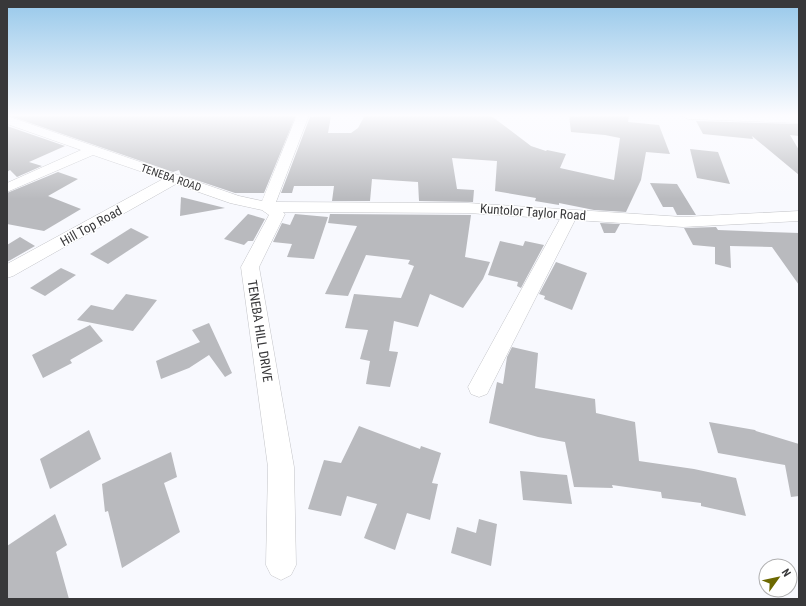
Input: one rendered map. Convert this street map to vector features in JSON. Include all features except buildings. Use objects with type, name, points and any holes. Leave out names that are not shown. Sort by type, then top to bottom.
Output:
[{"type":"street","name":"TENEBA ROAD","points":[[73,143],[234,200],[267,207]]},
{"type":"street","points":[[267,207],[292,143]]},
{"type":"street","points":[[7,188],[92,150]]},
{"type":"street","name":"Hill Top Road","points":[[7,272],[174,179]]},
{"type":"street","name":"Kuntolor Taylor Road","points":[[267,207],[468,208],[683,222],[799,216]]},
{"type":"street","name":"TENEBA HILL DRIVE","points":[[267,207],[277,214],[250,267],[281,468],[281,565]]},
{"type":"street","points":[[479,387],[570,215]]}]
